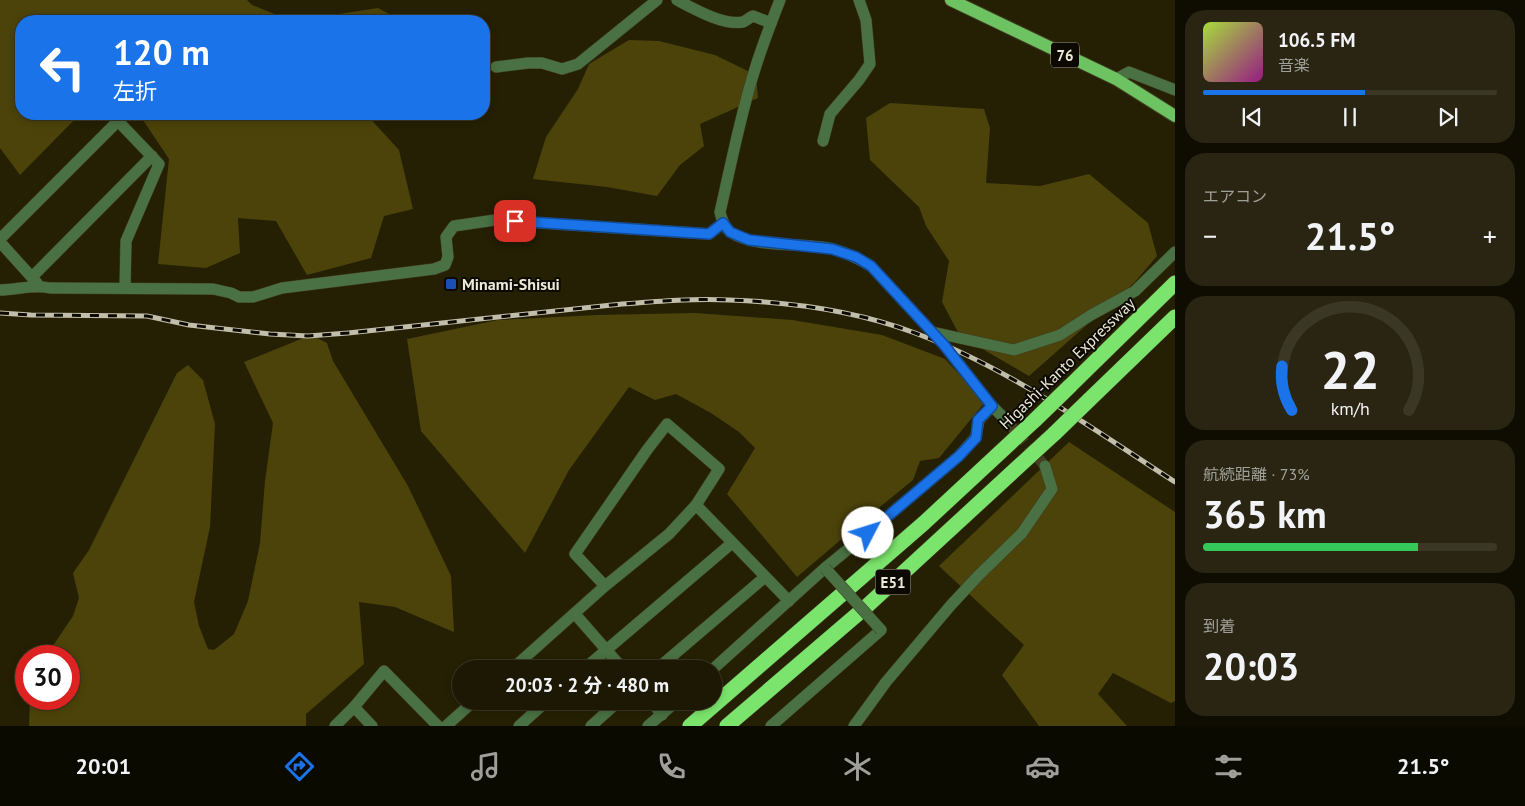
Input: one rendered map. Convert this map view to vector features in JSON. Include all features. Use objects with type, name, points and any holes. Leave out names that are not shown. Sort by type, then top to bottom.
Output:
[{"type":"highway","name":"Higashi-Kanto Expressway","points":[[690,726],[924,522],[1035,420],[1175,283]]},
{"type":"highway","name":"E51","points":[[728,726],[867,606],[1055,433],[1175,317]]},
{"type":"main road","name":"76","points":[[951,0],[1116,79],[1175,116]]},
{"type":"street","points":[[496,67],[542,63],[562,69],[578,64],[657,0]]},
{"type":"street","points":[[677,0],[721,21],[744,22],[753,16],[771,23]]},
{"type":"street","points":[[780,0],[754,69],[745,104],[720,212],[723,223],[730,232],[749,240],[832,249],[856,257],[871,266],[932,332],[1007,422]]},
{"type":"street","points":[[823,141],[830,114],[870,64],[866,20],[859,0]]},
{"type":"street","points":[[1116,79],[1129,72],[1175,90]]},
{"type":"street","points":[[40,286],[0,241],[118,121],[159,164],[126,241],[125,288]]},
{"type":"street","points":[[32,277],[152,156]]},
{"type":"street","points":[[0,290],[40,286],[50,288],[213,289],[231,292],[239,297],[252,297],[282,288],[434,269],[445,265],[448,257],[446,236],[454,226],[496,220],[709,234],[723,223]]},
{"type":"street","points":[[932,332],[1014,350],[1060,335],[1090,315],[1135,291],[1175,252]]},
{"type":"street","points":[[722,661],[825,568],[959,456],[976,438],[978,420],[992,406]]},
{"type":"street","points":[[522,660],[606,586],[669,534],[696,505],[719,469],[667,424],[575,554],[606,586]]},
{"type":"street","points":[[854,726],[886,682],[951,605],[1022,533],[1052,489],[1045,466]]},
{"type":"street","points":[[696,505],[789,601]]},
{"type":"street","points":[[594,660],[732,543]]},
{"type":"street","points":[[771,726],[881,630],[825,568]]},
{"type":"street","points":[[668,660],[765,577]]},
{"type":"street","points":[[576,614],[615,660]]},
{"type":"street","points":[[335,726],[354,708],[384,671],[438,726]]},
{"type":"street","points":[[354,708],[372,726]]},
{"type":"street","points":[[446,726],[464,710]]},
{"type":"street","points":[[519,726],[537,710]]},
{"type":"street","points":[[591,726],[609,710]]},
{"type":"street","points":[[658,710],[662,715]]},
{"type":"street","points":[[648,726],[667,710]]},
{"type":"shaded area","points":[[0,0],[247,0],[252,5],[277,15],[15,15],[15,120],[74,120],[20,175],[0,148]]},
{"type":"shaded area","points":[[378,8],[391,15],[332,15]]},
{"type":"shaded area","points":[[629,40],[659,41],[715,55],[756,75],[758,98],[700,124],[704,146],[680,165],[657,196],[607,187],[533,179],[546,137],[578,89],[589,64]]},
{"type":"shaded area","points":[[890,103],[984,109],[990,128],[986,183],[1040,186],[1089,174],[1148,223],[1157,256],[1134,283],[1029,376],[960,336],[942,302],[949,261],[926,226],[919,207],[870,160],[866,118]]},
{"type":"shaded area","points":[[143,120],[372,120],[399,150],[413,209],[384,216],[371,258],[307,275],[276,221],[238,218],[240,253],[206,268],[158,264],[169,159]]},
{"type":"shaded area","points":[[695,313],[792,320],[882,335],[945,359],[985,402],[939,458],[920,461],[913,480],[797,577],[727,494],[755,448],[739,432],[711,413],[676,394],[655,400],[629,387],[569,470],[525,553],[421,431],[407,339],[498,320]]},
{"type":"shaded area","points":[[311,335],[327,343],[333,361],[408,486],[451,576],[454,632],[395,607],[359,602],[364,664],[306,714],[306,726],[29,726],[30,710],[80,710],[80,645],[53,645],[73,616],[79,598],[73,573],[89,550],[177,373],[188,365],[203,380],[215,424],[210,527],[194,602],[199,626],[208,649],[214,650],[234,634],[248,601],[260,543],[265,481],[273,423],[244,362]]},
{"type":"shaded area","points":[[1069,442],[1175,512],[1175,701],[1171,703],[1113,673],[1098,694],[1127,726],[1039,726],[1002,675],[1024,645],[939,566]]},
{"type":"tunnel","points":[[1007,421],[1045,466]]},
{"type":"railway","points":[[0,313],[147,316],[189,325],[270,334],[308,336],[612,305],[670,301],[729,300],[824,309],[893,325],[950,347],[983,363],[1049,400],[1175,482]]},
{"type":"place","name":"Minami-Shisui","points":[[451,284]]},
{"type":"route","points":[[515,221],[709,234],[723,223],[730,232],[749,240],[832,249],[856,257],[871,266],[944,345],[992,406],[978,420],[976,438],[959,456],[868,533]]}]
